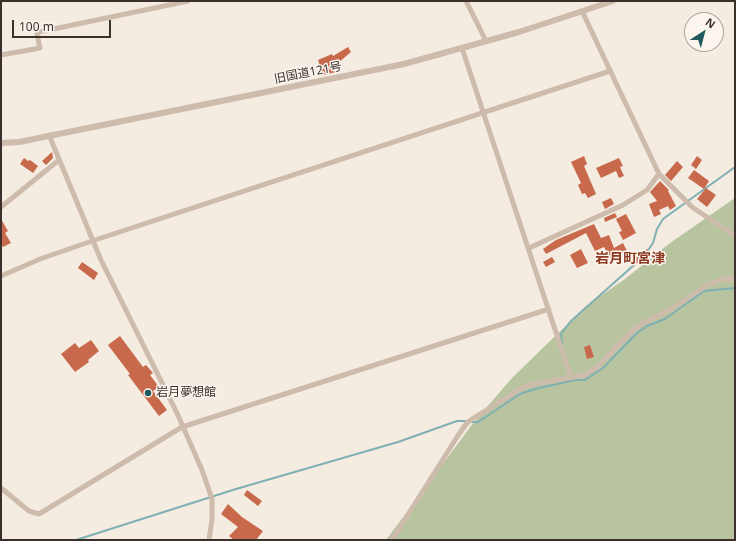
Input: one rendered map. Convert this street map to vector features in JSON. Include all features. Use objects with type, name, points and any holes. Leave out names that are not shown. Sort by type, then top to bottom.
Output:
[{"type":"street","points":[[1,55],[40,48],[37,34],[39,32],[188,1]]},
{"type":"street","points":[[466,1],[486,41]]},
{"type":"street","name":"旧国道121号","points":[[1,142],[19,142],[404,64],[486,41],[613,1]]},
{"type":"street","points":[[582,11],[659,174],[692,207],[735,236]]},
{"type":"street","points":[[462,48],[571,378]]},
{"type":"street","points":[[1,276],[40,259],[92,241],[483,111],[610,71]]},
{"type":"street","points":[[49,136],[92,241],[202,470],[212,499],[212,519],[209,540]]},
{"type":"street","points":[[1,207],[59,160]]},
{"type":"street","points":[[529,248],[623,205],[647,190],[659,174]]},
{"type":"street","points":[[392,540],[466,424],[525,386],[579,377],[597,367],[630,333],[640,325],[670,309],[707,285],[723,279],[735,279]]},
{"type":"street","points":[[1,488],[29,511],[40,514],[182,427],[548,309]]},
{"type":"green space","points":[[735,198],[735,540],[386,540],[474,422],[512,378],[586,306],[625,279],[670,243]]},
{"type":"building","points":[[348,47],[351,52],[338,63],[340,71],[323,75],[318,60],[332,54],[333,56]]},
{"type":"building","points":[[52,152],[53,158],[46,165],[42,161]]},
{"type":"building","points":[[584,156],[587,164],[584,166],[596,194],[588,198],[585,193],[582,194],[578,185],[581,183],[571,162]]},
{"type":"building","points":[[697,156],[702,160],[696,169],[691,165]]},
{"type":"building","points":[[24,158],[28,161],[30,160],[38,166],[33,173],[20,164]]},
{"type":"building","points":[[619,158],[623,166],[620,167],[624,176],[619,178],[616,171],[601,178],[596,168]]},
{"type":"building","points":[[677,161],[683,167],[671,181],[665,175]]},
{"type":"building","points":[[694,170],[709,181],[704,189],[688,178]]},
{"type":"building","points":[[660,181],[669,190],[668,191],[676,206],[670,210],[668,206],[659,210],[661,214],[654,217],[649,204],[657,201],[650,192]]},
{"type":"building","points":[[706,188],[716,195],[707,207],[697,199]]},
{"type":"building","points":[[611,198],[614,204],[605,209],[602,202]]},
{"type":"building","points":[[615,213],[617,217],[605,222],[604,218]]},
{"type":"building","points":[[626,214],[636,233],[623,240],[619,232],[622,231],[616,219]]},
{"type":"building","points":[[1,219],[8,231],[5,233],[11,243],[3,247],[1,244]]},
{"type":"building","points":[[594,224],[601,238],[609,235],[614,248],[623,243],[627,251],[611,260],[604,247],[595,251],[586,233],[546,254],[543,249],[556,240]]},
{"type":"building","points":[[581,249],[588,263],[577,268],[570,255]]},
{"type":"building","points":[[647,249],[650,254],[633,266],[629,261]]},
{"type":"building","points":[[552,257],[555,262],[546,267],[543,262]]},
{"type":"building","points":[[82,262],[98,273],[94,280],[78,268]]},
{"type":"building","points":[[120,336],[143,367],[146,365],[153,373],[150,375],[159,387],[153,391],[167,410],[159,416],[128,375],[130,374],[108,345]]},
{"type":"building","points":[[91,340],[99,351],[88,360],[89,362],[75,372],[61,354],[75,343],[79,348]]},
{"type":"building","points":[[590,345],[594,357],[587,359],[584,347]]},
{"type":"building","points":[[247,490],[262,501],[258,506],[244,495]]},
{"type":"building","points":[[228,504],[242,517],[263,531],[256,540],[234,540],[229,536],[238,527],[221,514]]},
{"type":"waterway","points":[[647,252],[653,243],[657,229],[663,219],[735,167]]},
{"type":"waterway","points":[[562,343],[561,334],[571,321],[634,265]]},
{"type":"waterway","points":[[471,422],[478,422],[520,394],[575,380],[585,380],[603,368],[637,333],[647,326],[665,319],[704,291],[735,288]]},
{"type":"waterway","points":[[76,540],[236,489],[398,442],[457,421],[466,421]]},
{"type":"place","name":"岩月夢想館","points":[[148,393]]},
{"type":"district","name":"岩月町宮津","points":[[630,259]]}]
